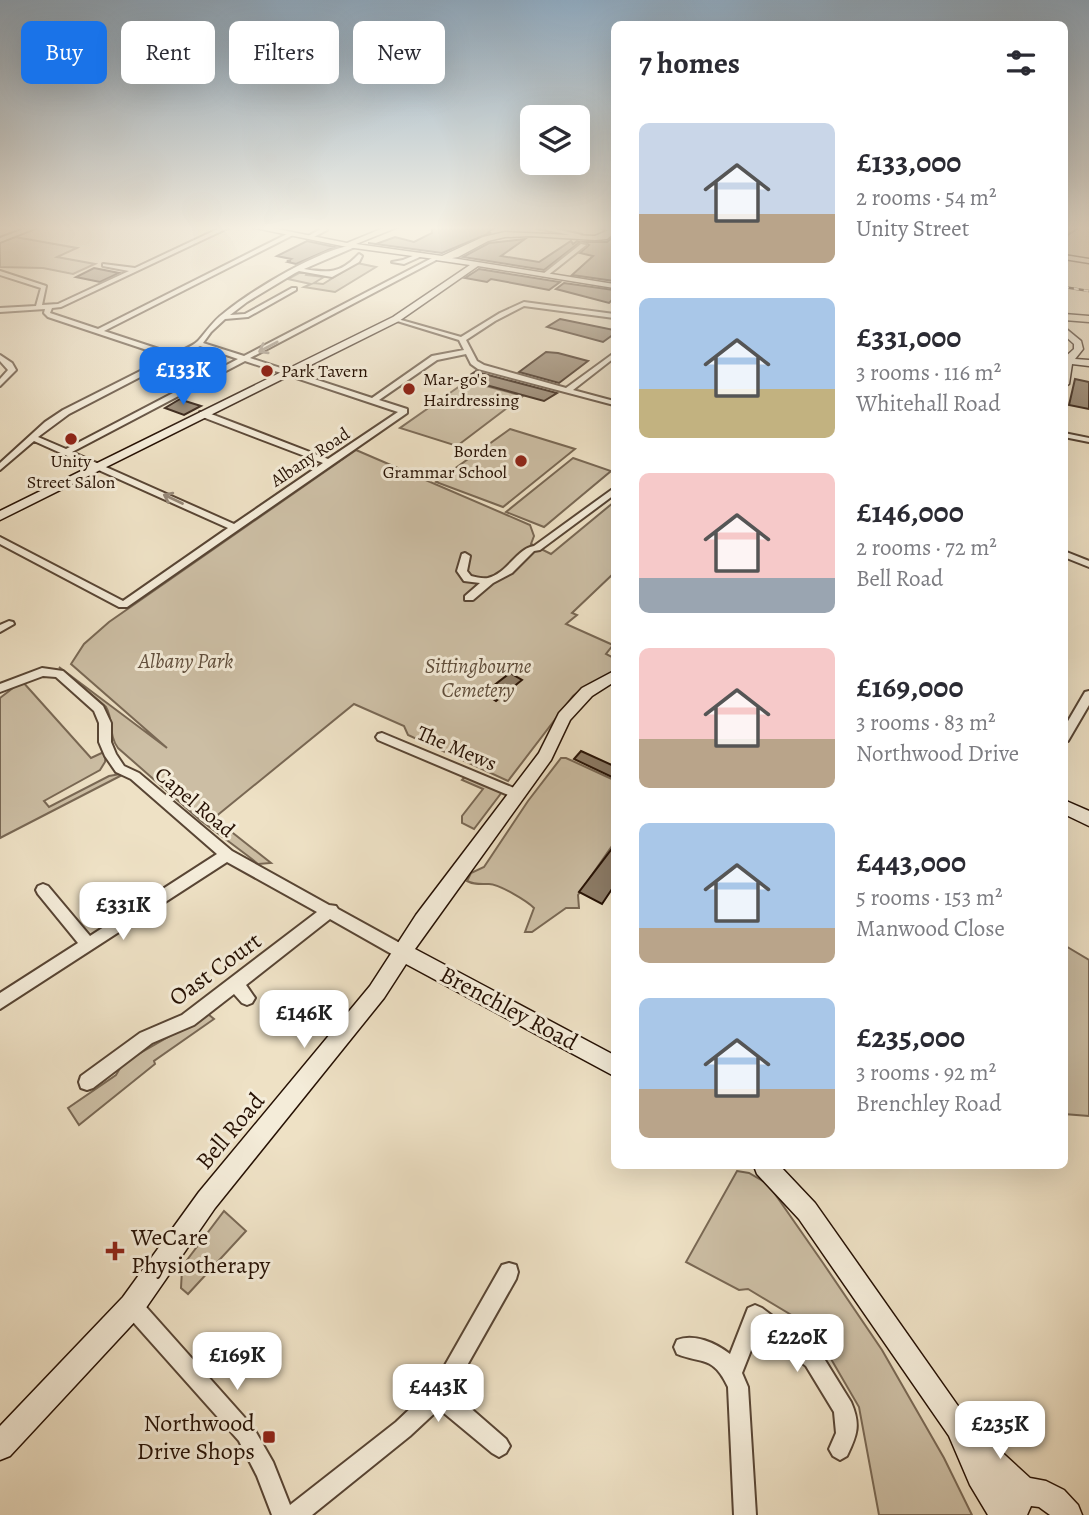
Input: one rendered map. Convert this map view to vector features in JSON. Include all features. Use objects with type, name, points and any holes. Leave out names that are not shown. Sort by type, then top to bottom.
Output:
[{"type":"main road","points":[[1068,317],[1089,319]]},
{"type":"street","points":[[39,306],[41,298]]},
{"type":"street","points":[[0,310],[39,306],[49,308],[76,298]]},
{"type":"street","points":[[100,331],[166,298]]},
{"type":"street","points":[[0,467],[48,424],[79,404],[200,342],[223,317],[249,298]]},
{"type":"street","points":[[223,317],[246,316],[279,298]]},
{"type":"street","points":[[67,452],[362,298]]},
{"type":"street","points":[[0,516],[396,319],[427,298]]},
{"type":"street","points":[[200,342],[374,400],[435,358],[465,345],[516,303],[611,316]]},
{"type":"street","points":[[599,314],[606,307]]},
{"type":"street","points":[[49,308],[47,313],[50,316],[173,356]]},
{"type":"street","points":[[396,319],[465,345],[474,362],[481,367],[611,402]]},
{"type":"street","points":[[1068,334],[1078,343],[1079,349],[1068,359]]},
{"type":"street","points":[[0,357],[12,370],[0,384]]},
{"type":"street","points":[[568,390],[611,357]]},
{"type":"street","points":[[1068,361],[1089,363]]},
{"type":"street","name":"Albany Road","points":[[0,540],[122,605],[404,411],[374,400]]},
{"type":"street","points":[[203,414],[330,463]]},
{"type":"street","points":[[1068,436],[1089,440]]},
{"type":"street","points":[[33,438],[235,528]]},
{"type":"street","points":[[469,598],[489,581],[516,566],[531,549],[537,548],[611,493]]},
{"type":"street","points":[[465,556],[462,571],[468,579],[489,581]]},
{"type":"street","points":[[1068,556],[1089,564]]},
{"type":"street","name":"Capel Road","points":[[0,688],[42,672],[59,674],[99,709],[105,723],[105,742],[120,769],[135,776],[228,855],[402,952]]},
{"type":"street","name":"Bell Road","points":[[0,1446],[132,1306],[207,1200],[377,992],[402,952],[545,756],[564,716],[587,692],[611,678]]},
{"type":"street","points":[[1068,731],[1089,695]]},
{"type":"street","name":"The Mews","points":[[382,737],[517,794]]},
{"type":"street","points":[[1068,808],[1089,819]]},
{"type":"street","points":[[0,1002],[228,855]]},
{"type":"street","points":[[43,890],[88,944]]},
{"type":"street","name":"Oast Court","points":[[87,1082],[146,1038],[188,1020],[331,911]]},
{"type":"street","name":"Brenchley Road","points":[[402,952],[470,990],[580,1045],[611,1064]]},
{"type":"street","points":[[236,984],[247,998]]},
{"type":"street","points":[[770,1169],[807,1211],[958,1427],[1019,1504],[1045,1494],[1056,1500],[1068,1515]]},
{"type":"street","points":[[295,1515],[404,1429],[439,1395],[509,1272]]},
{"type":"street","points":[[132,1306],[246,1434],[265,1469],[283,1515]]},
{"type":"street","points":[[745,1515],[738,1397],[733,1371],[755,1315],[813,1359],[844,1409],[847,1433],[840,1449]]},
{"type":"street","points":[[684,1347],[704,1347],[733,1371]]},
{"type":"street","points":[[439,1395],[499,1446]]},
{"type":"street","points":[[958,1427],[980,1475],[1004,1515]]},
{"type":"green space","points":[[467,381],[523,396],[457,446],[400,428]]},
{"type":"green space","points":[[510,429],[575,449],[503,507],[436,482]]},
{"type":"green space","name":"Albany Park","points":[[356,450],[530,525],[534,536],[531,544],[551,554],[611,504],[611,576],[572,613],[577,615],[566,624],[611,644],[606,654],[611,656],[611,677],[586,686],[573,696],[508,781],[408,735],[404,726],[354,704],[214,818],[271,863],[258,864],[200,820],[118,748],[106,707],[59,667],[167,748],[71,664],[84,644],[109,622]]},
{"type":"green space","points":[[573,458],[611,471],[544,527],[506,512]]},
{"type":"green space","points":[[22,681],[91,758],[106,751],[105,762],[100,770],[44,801],[49,807],[109,776],[126,773],[0,838],[0,698]]},
{"type":"green space","points":[[561,758],[611,779],[611,847],[578,895],[579,908],[566,908],[532,932],[525,932],[534,908],[499,887],[467,881],[471,873],[484,867],[528,801]]},
{"type":"green space","points":[[465,777],[502,792],[474,829],[462,823],[462,816],[483,789],[462,780]]},
{"type":"green space","points":[[1068,947],[1089,960],[1089,1116],[1068,1114]]},
{"type":"green space","points":[[208,1014],[214,1019],[154,1061],[155,1064],[79,1125],[68,1108],[116,1075],[123,1063]]},
{"type":"green space","points":[[737,1171],[749,1173],[768,1184],[823,1263],[882,1350],[944,1458],[972,1515],[879,1515],[859,1407],[813,1328],[748,1289],[739,1290],[686,1262]]},
{"type":"green space","points":[[224,1211],[246,1231],[188,1294],[181,1288],[182,1269]]},
{"type":"building","points":[[589,298],[611,298],[609,303]]},
{"type":"building","points":[[560,319],[611,329],[611,336],[603,342],[547,327]]},
{"type":"building","points":[[546,352],[588,361],[559,383],[519,372]]},
{"type":"building","points":[[476,371],[557,393],[544,401],[464,379]]},
{"type":"building","points":[[1075,379],[1089,382],[1089,409],[1069,405]]},
{"type":"building","points":[[180,399],[201,406],[184,415],[165,408]]},
{"type":"building","name":"Sittingbourne Cemetery","points":[[510,673],[522,680],[496,701],[484,693]]},
{"type":"building","points":[[581,751],[611,765],[611,777],[574,759]]},
{"type":"building","points":[[611,850],[611,890],[602,904],[579,892]]},
{"type":"place","name":"Park Tavern","points":[[267,371]]},
{"type":"place","name":"Mar-go's Hairdressing","points":[[409,389]]},
{"type":"place","name":"Unity Street Salon","points":[[71,439]]},
{"type":"place","name":"Borden Grammar School","points":[[521,461]]},
{"type":"place","name":"WeCare Physiotherapy","points":[[115,1251]]},
{"type":"place","name":"Northwood Drive Shops","points":[[269,1437]]}]
